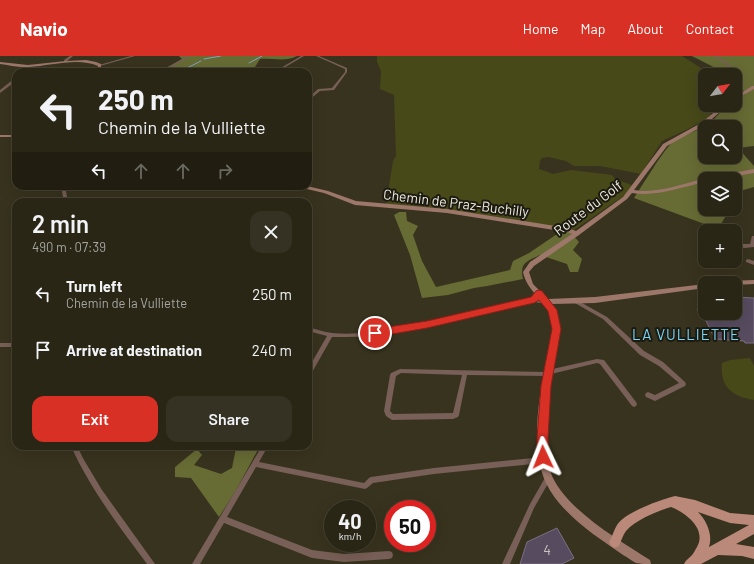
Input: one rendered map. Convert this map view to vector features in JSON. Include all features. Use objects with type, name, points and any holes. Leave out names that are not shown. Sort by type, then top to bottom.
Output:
[{"type":"main road","points":[[615,542],[621,528],[627,522],[669,502],[686,502],[730,518],[754,520]]},
{"type":"main road","points":[[669,502],[679,505],[691,512],[698,518],[702,527],[704,542],[693,563]]},
{"type":"main road","points":[[693,563],[754,528]]},
{"type":"main road","points":[[718,549],[742,550],[754,553]]},
{"type":"street","points":[[65,61],[72,56]]},
{"type":"street","points":[[100,65],[134,56]]},
{"type":"street","points":[[169,68],[189,56]]},
{"type":"street","points":[[281,68],[302,56]]},
{"type":"street","points":[[312,96],[319,90],[333,89],[346,72],[346,69],[317,56]]},
{"type":"street","points":[[715,56],[730,68]]},
{"type":"street","points":[[0,63],[27,66],[87,60],[95,61],[100,65]]},
{"type":"street","points":[[0,92],[12,82]]},
{"type":"street","points":[[742,94],[754,87]]},
{"type":"street","name":"Route du Golf","points":[[548,373],[556,329],[553,310],[527,278],[526,272],[528,267],[577,234],[620,202],[632,191],[662,148],[673,140],[703,124],[718,112]]},
{"type":"street","points":[[0,136],[12,136]]},
{"type":"street","points":[[742,173],[754,170]]},
{"type":"street","points":[[632,191],[648,193],[698,182]]},
{"type":"street","name":"Chemin de Praz-Buchilly","points":[[312,189],[332,194],[355,203],[447,211],[568,230],[577,234]]},
{"type":"street","points":[[742,245],[753,245],[754,237]]},
{"type":"street","points":[[748,261],[754,262]]},
{"type":"street","points":[[742,282],[754,282]]},
{"type":"street","points":[[312,330],[331,335],[364,334],[398,330],[534,300],[546,302],[575,301],[698,287]]},
{"type":"street","points":[[534,300],[539,294]]},
{"type":"street","points":[[575,301],[605,318],[642,354],[661,364],[683,384],[655,398],[648,395]]},
{"type":"street","points":[[312,367],[331,335]]},
{"type":"street","points":[[0,345],[12,346]]},
{"type":"street","points":[[465,372],[456,415],[392,417],[388,414],[387,411],[394,375],[396,372],[400,371],[548,373],[597,361],[602,362],[612,373],[634,404]]},
{"type":"street","points":[[548,373],[542,438],[543,460],[548,478],[555,491],[565,503],[581,517],[646,564]]},
{"type":"street","points":[[76,450],[83,466],[97,489],[151,564]]},
{"type":"street","points":[[196,564],[263,450]]},
{"type":"street","points":[[255,464],[365,486],[371,480],[393,476],[543,460]]},
{"type":"street","points":[[506,564],[532,506],[548,478]]},
{"type":"street","points":[[223,519],[312,554],[344,558],[389,555]]},
{"type":"shaded area","points":[[377,56],[682,56],[701,68],[698,68],[698,112],[712,112],[708,118],[704,120],[698,120],[698,124],[662,141],[641,174],[600,166],[574,166],[566,161],[548,157],[542,158],[539,169],[553,174],[571,170],[612,175],[615,179],[632,185],[625,195],[574,230],[386,205],[393,161],[396,156],[394,95],[380,89],[381,71],[377,62]]},
{"type":"shaded area","points":[[750,358],[754,366],[754,400],[733,393],[725,384],[722,371],[722,363],[730,360]]},
{"type":"green space","points":[[179,56],[297,56],[288,59],[260,59],[254,68],[166,68],[182,59]]},
{"type":"green space","points":[[692,56],[754,56],[754,146],[742,148],[742,120],[713,120],[720,112],[742,112],[742,96],[745,94],[742,88],[742,68],[715,68]]},
{"type":"green space","points":[[698,129],[698,164],[742,164],[742,152],[754,166],[754,187],[742,190],[742,172],[698,172],[698,216],[726,216],[721,224],[704,224],[634,198],[669,145]]},
{"type":"green space","points":[[399,212],[406,212],[407,221],[418,226],[413,235],[422,261],[436,287],[510,270],[513,261],[529,253],[563,230],[571,233],[579,242],[573,250],[582,259],[578,272],[570,272],[567,264],[540,255],[528,261],[523,266],[523,279],[474,288],[448,295],[422,298],[410,255],[394,215]]},
{"type":"green space","points":[[196,450],[198,450],[202,455],[194,465],[221,474],[232,468],[236,450],[258,450],[235,492],[219,517],[191,478],[175,477],[175,467]]},
{"type":"building","points":[[742,297],[754,298],[754,343],[715,339],[706,320],[742,320]]},
{"type":"building","points":[[557,528],[574,558],[562,564],[520,564],[527,542]]},
{"type":"waterway","points":[[204,59],[221,56]]},
{"type":"waterway","points":[[249,63],[262,56]]},
{"type":"waterway","points":[[187,68],[201,61]]},
{"type":"district","name":"LA VULLIETTE","points":[[686,335]]},
{"type":"route","points":[[375,333],[427,324],[500,306],[534,300],[539,294],[553,310],[556,322],[556,334],[546,381],[542,438],[543,457]]}]
